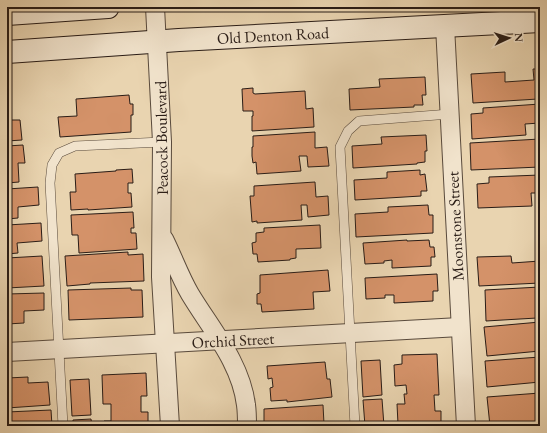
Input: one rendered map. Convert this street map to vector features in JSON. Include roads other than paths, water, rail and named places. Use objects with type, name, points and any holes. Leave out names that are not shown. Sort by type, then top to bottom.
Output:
[{"type":"main road","points":[[7,14],[108,7]]},
{"type":"main road","name":"Old Denton Road","points":[[7,52],[158,42],[540,21]]},
{"type":"street","name":"Peacock Boulevard","points":[[155,7],[162,142],[161,277],[170,426]]},
{"type":"street","name":"Moonstone Street","points":[[445,26],[466,426]]},
{"type":"street","name":"Peacock Boulevard","points":[[162,235],[189,293],[220,341],[234,367],[242,387],[246,404],[248,426]]},
{"type":"street","name":"Orchid Street","points":[[7,352],[460,327]]},
{"type":"lane","points":[[355,426],[340,147],[348,131],[359,121],[450,114]]},
{"type":"lane","points":[[63,426],[50,183],[52,165],[59,153],[75,146],[162,142]]}]
